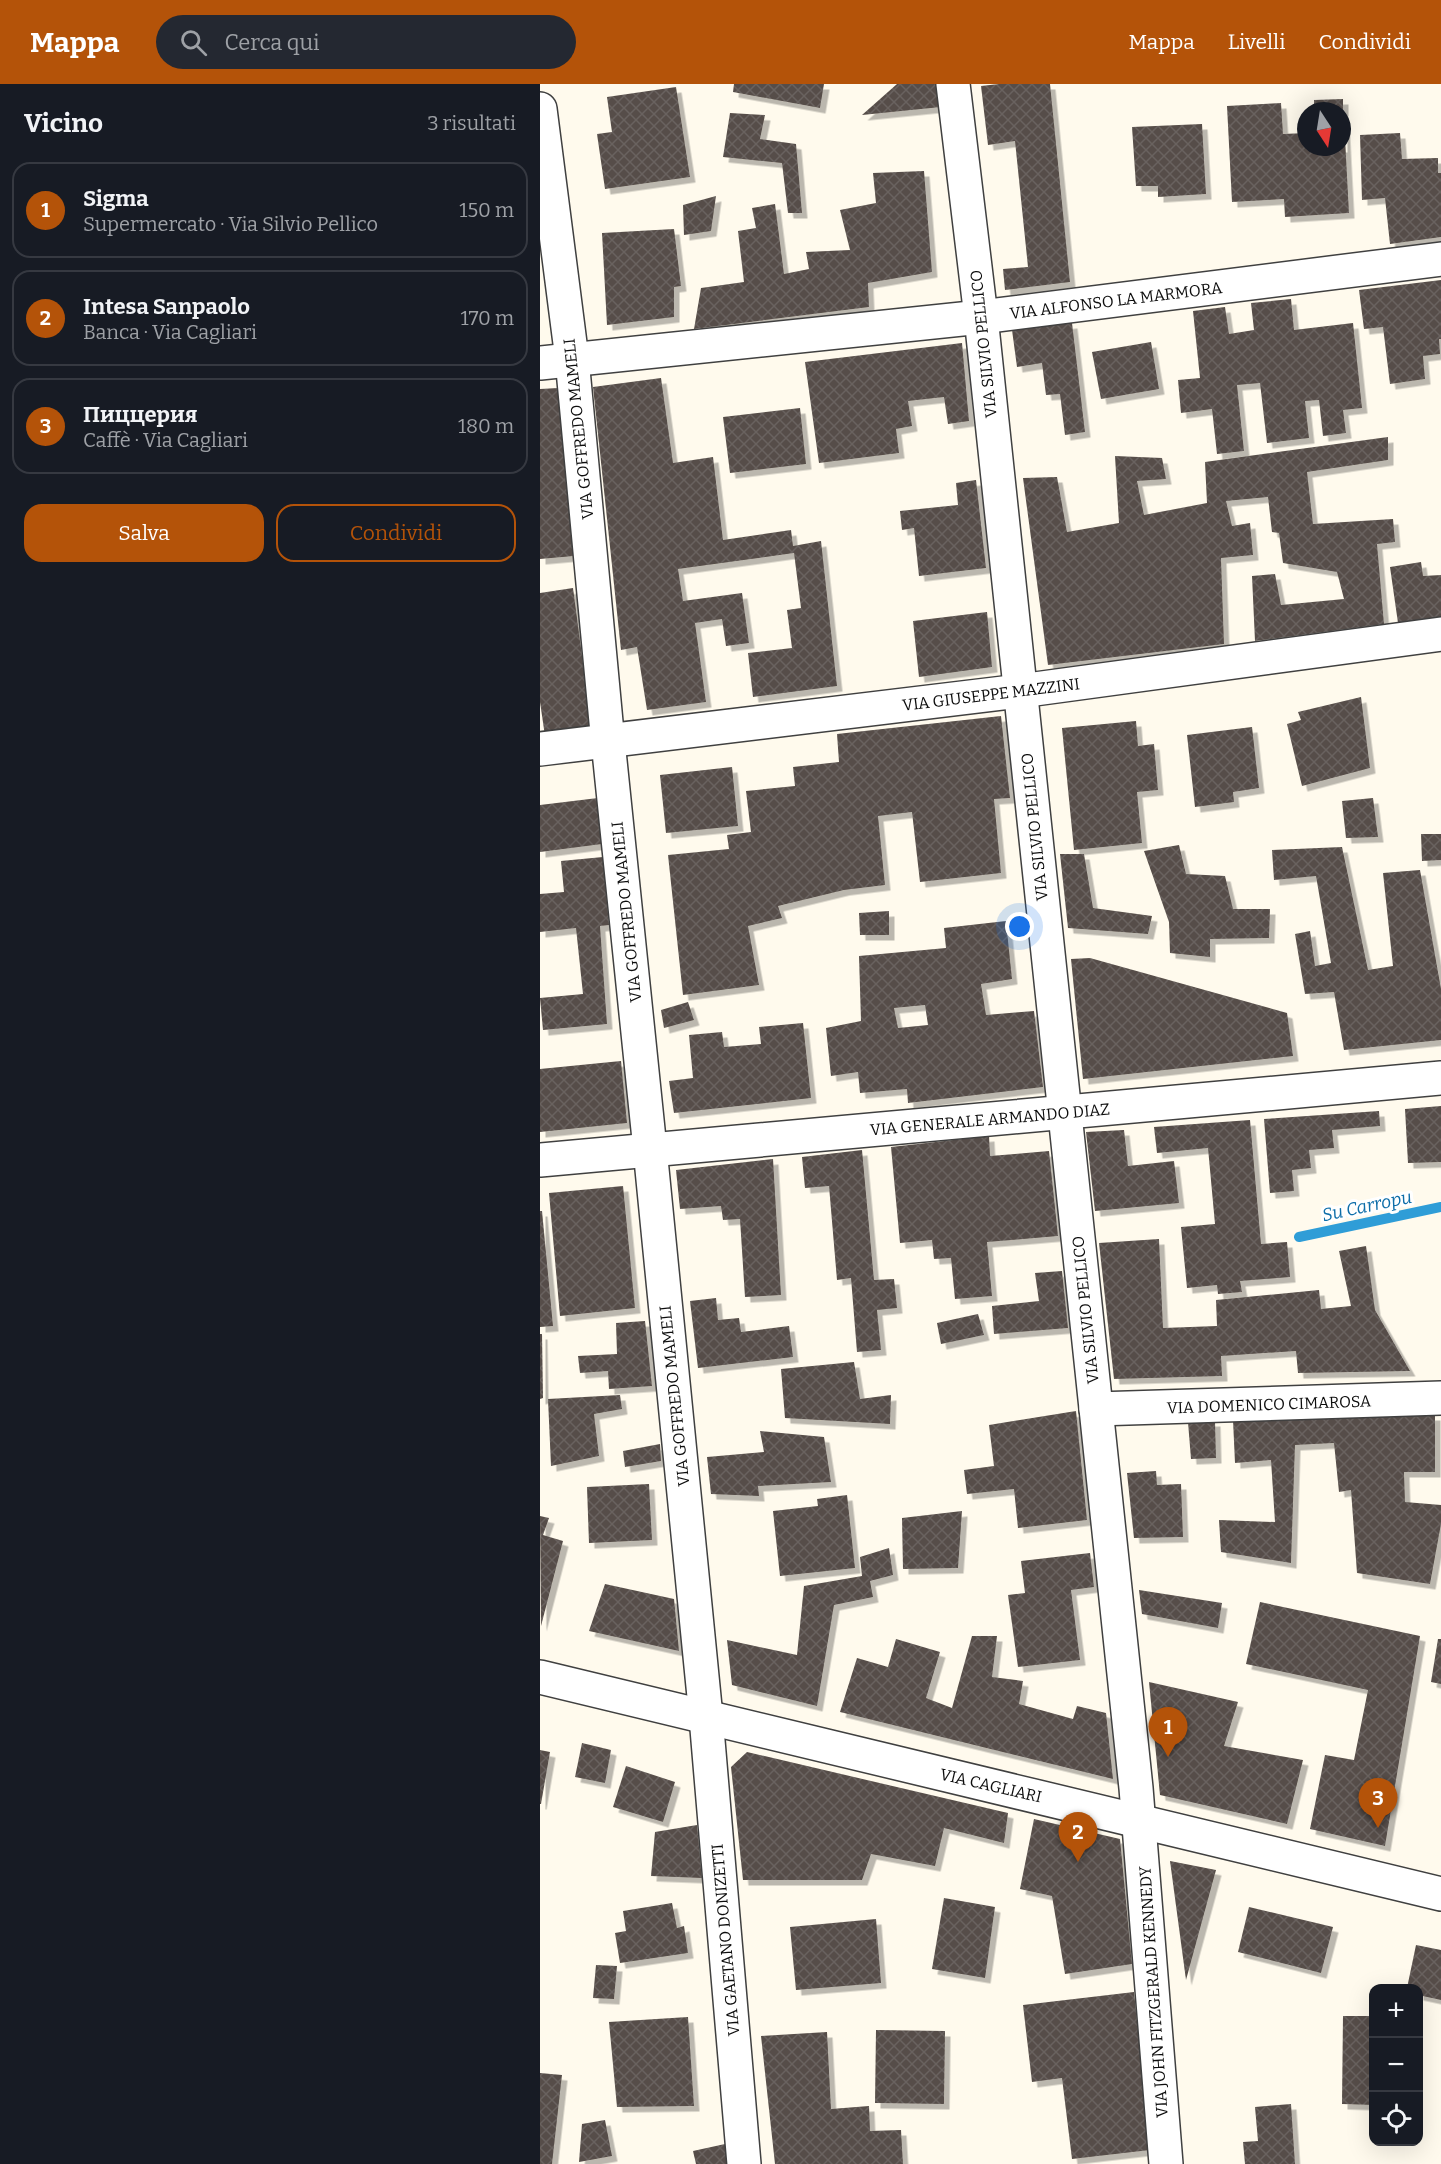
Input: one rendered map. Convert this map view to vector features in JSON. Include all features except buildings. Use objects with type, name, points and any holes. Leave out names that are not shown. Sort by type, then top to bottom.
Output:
[{"type":"street","name":"VIA SILVIO PELLICO","points":[[954,84],[981,318],[1140,1821]]},
{"type":"street","name":"VIA GOFFREDO MAMELI","points":[[540,109],[572,358],[706,1717]]},
{"type":"street","name":"VIA ALFONSO LA MARMORA","points":[[540,363],[981,318],[1441,259]]},
{"type":"street","name":"VIA GIUSEPPE MAZZINI","points":[[540,749],[1020,691],[1441,634]]},
{"type":"street","name":"VIA GENERALE ARMANDO DIAZ","points":[[540,1160],[1441,1078]]},
{"type":"street","name":"VIA DOMENICO CIMAROSA","points":[[1096,1409],[1441,1398]]},
{"type":"street","name":"VIA CAGLIARI","points":[[540,1677],[1441,1894]]},
{"type":"street","name":"VIA GAETANO DONIZETTI","points":[[706,1717],[744,2164]]},
{"type":"street","name":"VIA JOHN FITZGERALD KENNEDY","points":[[1140,1821],[1166,2164]]},
{"type":"waterway","name":"Su Carropu","points":[[1299,1237],[1441,1207]]},
{"type":"place","name":"Sigma","points":[[1168,1757]]},
{"type":"place","name":"Пиццерия","points":[[1378,1828]]},
{"type":"place","name":"Intesa Sanpaolo","points":[[1078,1862]]}]
